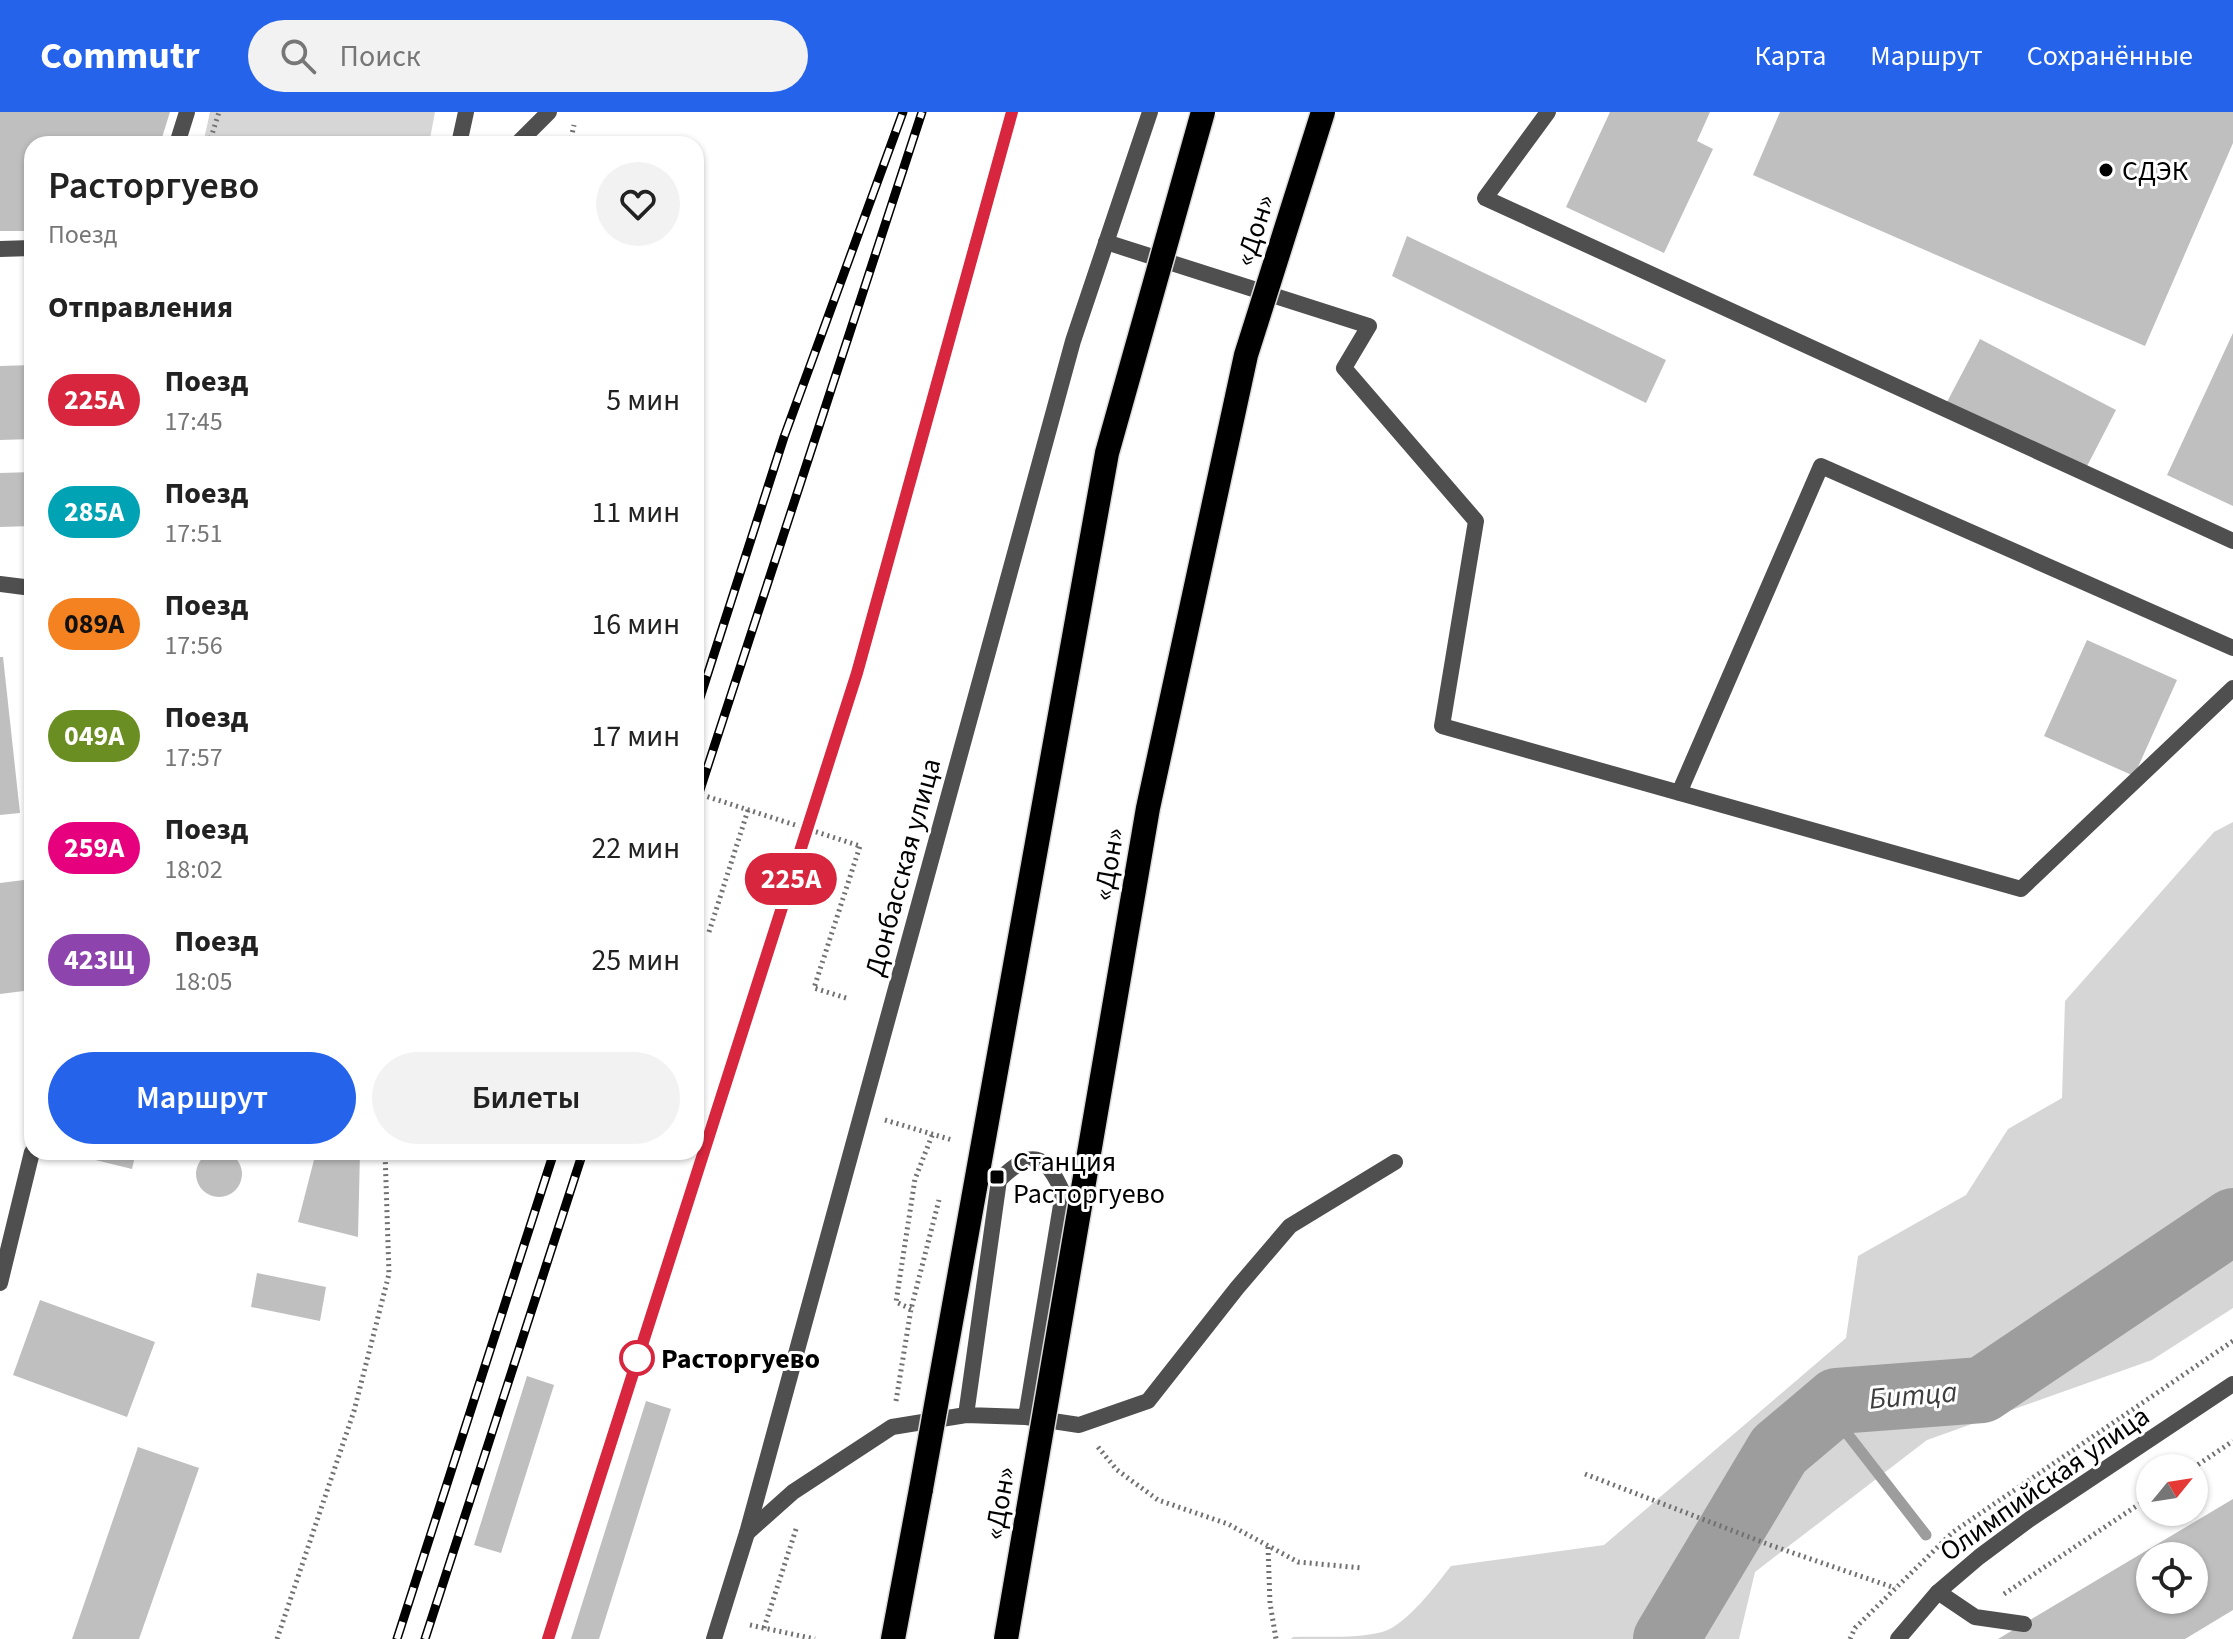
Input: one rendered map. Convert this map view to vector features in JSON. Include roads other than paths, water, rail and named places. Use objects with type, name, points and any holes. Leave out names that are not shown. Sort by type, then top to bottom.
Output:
[{"type":"highway","points":[[893,1639],[1107,453],[1203,112]]},
{"type":"highway","name":"«Дон»","points":[[1006,1639],[1148,808],[1246,355],[1323,112]]},
{"type":"street","points":[[180,136],[187,112]]},
{"type":"street","points":[[461,136],[466,112]]},
{"type":"street","points":[[525,136],[549,112]]},
{"type":"street","name":"Донбасская улица","points":[[714,1639],[747,1533],[1073,341],[1150,112]]},
{"type":"street","points":[[1548,112],[1485,198],[2233,541]]},
{"type":"street","points":[[1106,242],[1369,326],[1344,368],[1476,521],[1442,726],[2021,889],[2233,688]]},
{"type":"street","points":[[0,249],[24,248]]},
{"type":"street","points":[[1679,793],[1821,466],[2233,648]]},
{"type":"street","points":[[0,584],[24,587]]},
{"type":"street","points":[[966,1415],[999,1180],[1017,1163],[1029,1159],[1045,1163],[1054,1172],[1063,1193],[1026,1417]]},
{"type":"street","points":[[0,1283],[30,1160]]},
{"type":"street","points":[[747,1533],[793,1492],[892,1427],[966,1415],[1026,1417],[1079,1425],[1148,1401],[1290,1226],[1395,1162]]},
{"type":"street","name":"Олимпийская улица","points":[[1898,1639],[1938,1592],[2030,1519],[2233,1384]]},
{"type":"street","points":[[1938,1592],[1975,1617],[2024,1624]]},
{"type":"waterway","name":"Битца","points":[[1666,1639],[1779,1450],[1837,1401],[1982,1390],[2233,1221]]},
{"type":"waterway","points":[[1828,1409],[1926,1535]]},
{"type":"railway","points":[[704,685],[784,437],[903,112]]},
{"type":"railway","points":[[704,778],[922,112]]},
{"type":"railway","points":[[704,1151],[857,673],[1012,112]]},
{"type":"railway","points":[[397,1639],[551,1160]]},
{"type":"railway","points":[[425,1639],[580,1160]]},
{"type":"railway","points":[[548,1639],[701,1160]]},
{"type":"train","name":"225А","points":[[704,1151],[857,673],[1012,112]]},
{"type":"train","name":"225А","points":[[548,1639],[701,1160]]},
{"type":"place","name":"СДЭК","points":[[2106,170]]},
{"type":"place","name":"Станция Расторгуево","points":[[997,1177]]},
{"type":"place","name":"Расторгуево","points":[[637,1358]]}]
